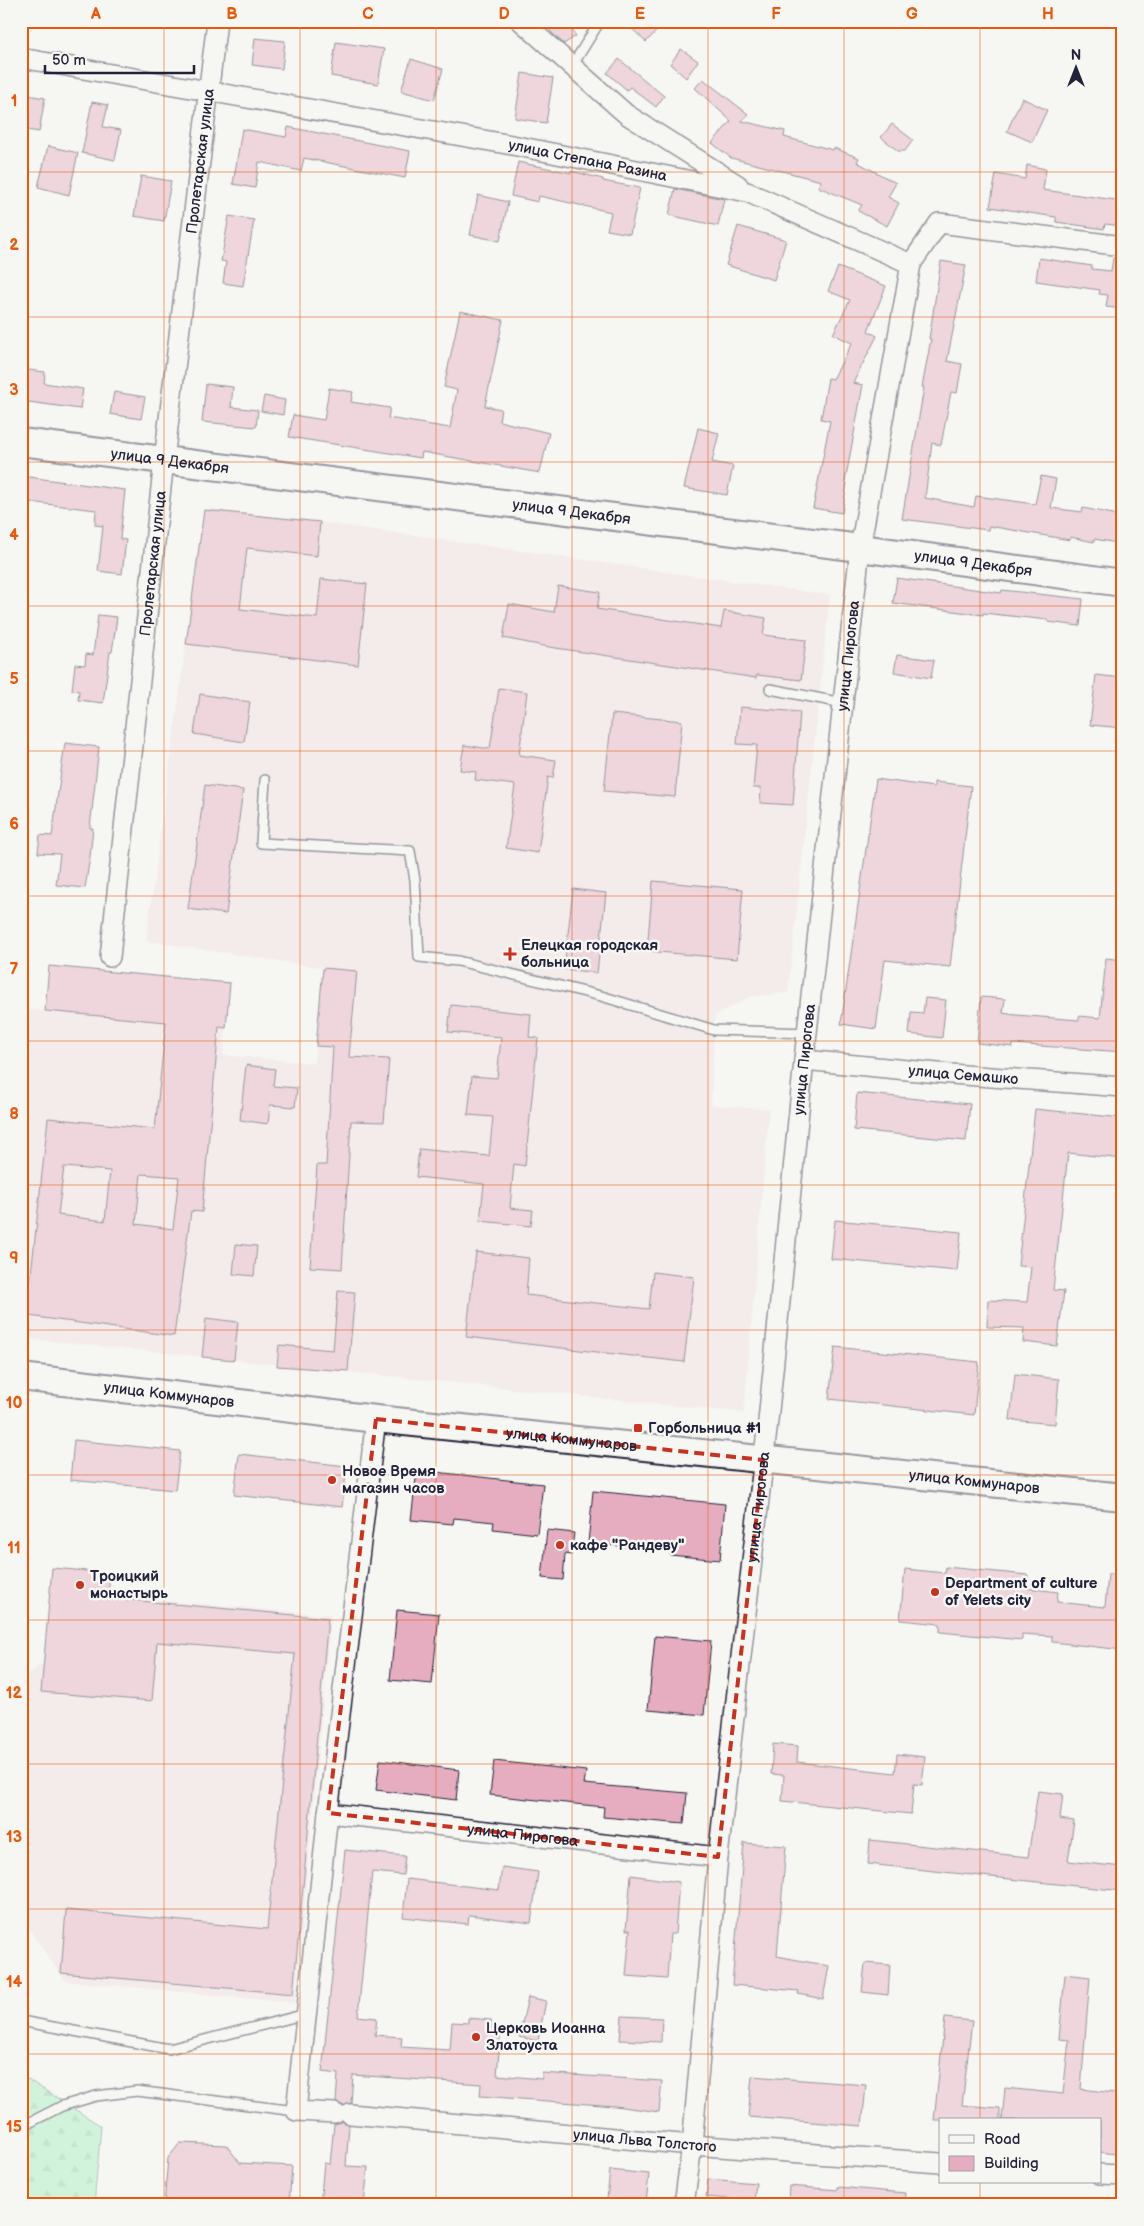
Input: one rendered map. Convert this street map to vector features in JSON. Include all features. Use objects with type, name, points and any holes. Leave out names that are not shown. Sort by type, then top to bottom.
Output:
[{"type":"street","name":"Пролетарская улица","points":[[110,957],[164,460],[217,21]]},
{"type":"street","points":[[521,21],[626,114],[747,192]]},
{"type":"street","name":"улица Степана Разина","points":[[21,58],[502,144],[747,192],[910,264]]},
{"type":"street","points":[[910,264],[939,223],[1123,246]]},
{"type":"street","name":"улица Пирогова","points":[[684,2205],[692,2145],[718,1857],[763,1460],[804,1060],[860,548],[910,264]]},
{"type":"street","name":"улица 9 Декабря","points":[[21,442],[1123,583]]},
{"type":"street","name":"улица Семашко","points":[[804,1060],[938,1073],[1123,1087]]},
{"type":"street","name":"улица Коммунаров","points":[[21,1377],[376,1419],[1123,1497]]},
{"type":"street","points":[[296,2111],[328,1813],[376,1419]]},
{"type":"street","name":"улица Пирогова","points":[[328,1813],[718,1857]]},
{"type":"street","name":"улица Льва Толстого","points":[[296,2111],[692,2145],[939,2162]]},
{"type":"street","points":[[1102,2174],[1123,2175]]},
{"type":"lane","points":[[572,66],[600,21]]},
{"type":"lane","points":[[770,689],[843,703]]},
{"type":"lane","points":[[265,780],[261,843],[410,851],[415,880],[419,957],[458,962],[601,996],[714,1030],[807,1033]]},
{"type":"lane","points":[[21,2021],[169,2049],[306,2014]]},
{"type":"lane","points":[[21,2127],[62,2106],[96,2096],[137,2091],[296,2111]]},
{"type":"highlighted area","points":[[376,1419],[763,1460],[718,1857],[328,1813]]},
{"type":"shaded area","name":"Елецкая городская больница","points":[[204,509],[320,522],[830,595],[788,993],[749,997],[715,1016],[711,1105],[769,1109],[744,1413],[21,1338],[21,1009],[45,1011],[49,966],[230,983],[223,1055],[314,1063],[323,968],[146,941]]},
{"type":"shaded area","points":[[108,1596],[331,1615],[295,2003],[65,1981],[21,1918],[21,1680],[43,1663],[48,1616]]},
{"type":"green space","points":[[21,2075],[101,2126],[94,2205],[21,2205]]},
{"type":"building","points":[[543,21],[566,21],[576,36],[564,44]]},
{"type":"building","points":[[624,21],[666,21],[646,42]]},
{"type":"building","points":[[255,38],[285,41],[282,69],[252,65]]},
{"type":"building","points":[[336,42],[384,49],[378,84],[331,76]]},
{"type":"building","points":[[681,49],[698,61],[686,78],[670,64]]},
{"type":"building","points":[[411,59],[443,69],[434,100],[401,91]]},
{"type":"building","points":[[619,59],[664,96],[656,107],[630,87],[627,90],[607,73]]},
{"type":"building","points":[[522,73],[553,78],[546,123],[515,118]]},
{"type":"building","points":[[703,79],[748,114],[742,121],[785,131],[784,137],[833,150],[834,148],[859,158],[857,162],[896,183],[888,197],[899,203],[887,226],[858,211],[862,205],[818,187],[821,181],[731,158],[712,143],[731,121],[695,88]]},
{"type":"building","points":[[21,94],[45,98],[39,132],[21,129]]},
{"type":"building","points":[[1022,98],[1047,110],[1032,142],[1007,131]]},
{"type":"building","points":[[92,102],[108,105],[103,127],[121,130],[115,160],[82,153]]},
{"type":"building","points":[[892,124],[913,140],[905,151],[898,151],[881,137]]},
{"type":"building","points":[[288,127],[410,151],[405,178],[304,158],[301,171],[259,162],[255,188],[233,184],[242,129],[286,137]]},
{"type":"building","points":[[48,146],[78,153],[69,195],[38,187]]},
{"type":"building","points":[[518,162],[571,173],[571,171],[603,179],[603,181],[640,188],[630,234],[607,230],[611,212],[539,196],[538,202],[511,196]]},
{"type":"building","points":[[1027,165],[1046,169],[1043,190],[1123,201],[1123,226],[1105,224],[1104,229],[1056,222],[1056,217],[990,207],[996,174],[1025,179]]},
{"type":"building","points":[[141,176],[171,181],[164,221],[134,216]]},
{"type":"building","points":[[675,189],[724,199],[718,226],[669,215]]},
{"type":"building","points":[[478,195],[508,202],[500,241],[470,235]]},
{"type":"building","points":[[229,216],[254,220],[243,286],[223,283],[226,262],[221,261]]},
{"type":"building","points":[[738,226],[786,240],[774,280],[726,265]]},
{"type":"building","points":[[1039,258],[1092,266],[1092,269],[1111,271],[1113,258],[1123,258],[1123,309],[1106,307],[1108,295],[1099,294],[1100,290],[1036,281]]},
{"type":"building","points":[[941,261],[966,265],[947,361],[962,364],[957,393],[951,392],[941,445],[932,443],[925,498],[974,507],[976,496],[1035,504],[1041,476],[1056,479],[1051,508],[1082,512],[1083,508],[1123,516],[1123,544],[1094,539],[1094,542],[1070,537],[1070,540],[989,526],[988,530],[902,519],[924,387],[922,387],[931,339],[929,339]]},
{"type":"building","points":[[838,267],[886,286],[868,331],[877,336],[853,383],[863,385],[845,482],[847,483],[842,513],[813,508],[830,421],[821,419],[828,378],[833,379],[852,343],[833,334],[850,300],[828,291]]},
{"type":"building","points":[[460,311],[503,320],[485,406],[501,409],[499,421],[549,433],[540,473],[422,452],[421,458],[289,437],[293,415],[324,420],[329,388],[353,392],[351,402],[390,408],[388,418],[450,428],[457,390],[444,387]]},
{"type":"building","points":[[21,369],[45,372],[44,383],[83,389],[80,409],[21,401]]},
{"type":"building","points":[[206,384],[233,387],[231,407],[258,410],[256,427],[202,422]]},
{"type":"building","points":[[114,392],[145,397],[141,419],[110,414]]},
{"type":"building","points":[[264,396],[285,400],[283,415],[261,411]]},
{"type":"building","points":[[698,428],[719,433],[712,462],[733,466],[727,495],[684,488]]},
{"type":"building","points":[[21,476],[125,490],[120,539],[126,540],[122,574],[98,571],[103,526],[95,525],[96,510],[21,501]]},
{"type":"building","points":[[204,510],[320,522],[317,556],[247,548],[240,609],[317,618],[321,579],[367,584],[358,665],[186,644]]},
{"type":"building","points":[[897,578],[1001,593],[1002,590],[1083,599],[1080,626],[1048,622],[1048,620],[983,613],[983,615],[893,603]]},
{"type":"building","points":[[558,586],[600,592],[597,609],[721,628],[724,611],[766,618],[763,635],[806,640],[801,680],[757,675],[756,678],[549,647],[503,638],[509,604],[554,612]]},
{"type":"building","points":[[98,615],[117,617],[103,703],[78,700],[79,691],[72,690],[75,664],[85,665],[86,654],[93,655]]},
{"type":"building","points":[[897,655],[934,660],[931,678],[894,672]]},
{"type":"building","points":[[1096,675],[1123,678],[1123,728],[1090,725]]},
{"type":"building","points":[[499,688],[527,692],[519,755],[556,760],[553,778],[548,777],[538,853],[506,848],[515,785],[475,780],[476,772],[460,770],[464,745],[490,749]]},
{"type":"building","points":[[200,694],[250,702],[244,742],[194,734]]},
{"type":"building","points":[[740,707],[800,712],[793,805],[760,803],[761,788],[753,788],[757,745],[737,744]]},
{"type":"building","points":[[612,714],[682,721],[675,797],[604,791]]},
{"type":"building","points":[[65,743],[99,747],[90,828],[93,828],[85,888],[56,885],[60,854],[38,853],[40,835],[52,836]]},
{"type":"building","points":[[876,779],[934,787],[934,782],[971,786],[950,967],[885,960],[876,1029],[841,1024]]},
{"type":"building","points":[[205,785],[243,790],[226,914],[188,909]]},
{"type":"building","points":[[653,881],[743,889],[737,959],[647,951]]},
{"type":"building","points":[[573,889],[606,893],[597,973],[564,969]]},
{"type":"building","points":[[1106,958],[1123,960],[1123,1052],[1013,1044],[1013,1047],[977,1043],[981,997],[1005,999],[1003,1013],[1079,1020],[1079,1016],[1100,1018]]},
{"type":"building","points":[[49,966],[230,983],[226,1028],[219,1027],[202,1212],[191,1211],[174,1336],[21,1315],[21,1283],[30,1284],[48,1118],[155,1129],[166,1022],[45,1011]],"holes":[[[64,1167],[110,1171],[105,1221],[58,1215]],[[141,1174],[179,1177],[173,1229],[136,1224]]]},
{"type":"building","points":[[323,968],[357,971],[349,1057],[389,1059],[384,1122],[351,1121],[342,1269],[310,1267],[317,1165],[326,1165],[333,1047],[316,1046]]},
{"type":"building","points":[[925,998],[946,1000],[942,1038],[909,1034],[911,1012],[923,1013]]},
{"type":"building","points":[[451,1005],[531,1014],[529,1037],[538,1038],[525,1166],[514,1164],[510,1208],[533,1210],[531,1226],[480,1221],[484,1184],[416,1177],[419,1149],[489,1156],[493,1117],[468,1115],[472,1076],[497,1078],[501,1037],[448,1032]]},
{"type":"building","points":[[246,1065],[275,1069],[273,1086],[297,1088],[295,1107],[270,1105],[268,1124],[240,1120]]},
{"type":"building","points":[[857,1093],[970,1104],[966,1141],[854,1130]]},
{"type":"building","points":[[1035,1109],[1123,1118],[1123,1159],[1068,1153],[1053,1290],[1064,1291],[1057,1346],[1023,1342],[1024,1328],[987,1327],[988,1300],[1027,1302],[1031,1267],[1018,1266]]},
{"type":"building","points":[[835,1220],[961,1232],[957,1271],[831,1259]]},
{"type":"building","points":[[236,1244],[257,1246],[254,1276],[233,1274]]},
{"type":"building","points":[[476,1252],[529,1258],[526,1295],[649,1309],[653,1272],[694,1277],[684,1362],[466,1337]]},
{"type":"building","points":[[338,1291],[355,1292],[348,1371],[277,1366],[279,1345],[333,1350]]},
{"type":"building","points":[[206,1318],[238,1322],[234,1360],[202,1357]]},
{"type":"building","points":[[835,1347],[979,1362],[974,1415],[829,1399]]},
{"type":"building","points":[[1015,1374],[1059,1379],[1055,1424],[1010,1420]]},
{"type":"building","points":[[74,1440],[180,1451],[175,1490],[70,1480]]},
{"type":"building","points":[[239,1454],[347,1466],[342,1507],[234,1495]]},
{"type":"building","points":[[417,1470],[543,1484],[537,1534],[493,1529],[494,1522],[454,1518],[453,1524],[411,1520]]},
{"type":"building","points":[[593,1491],[725,1504],[720,1560],[670,1555],[671,1545],[630,1542],[630,1547],[588,1543]]},
{"type":"building","points":[[547,1530],[574,1533],[571,1555],[565,1554],[563,1580],[542,1578]]},
{"type":"building","points":[[946,1567],[1028,1575],[1026,1588],[1058,1592],[1057,1602],[1105,1607],[1108,1574],[1123,1575],[1123,1650],[1052,1642],[1052,1636],[1022,1634],[1022,1640],[940,1632],[940,1624],[900,1620],[905,1569],[945,1573]]},
{"type":"building","points":[[52,1568],[110,1573],[108,1598],[328,1618],[293,1994],[61,1973],[66,1910],[267,1929],[295,1654],[157,1642],[152,1701],[41,1692]]},
{"type":"building","points":[[397,1610],[439,1614],[432,1684],[390,1680]]},
{"type":"building","points":[[655,1636],[711,1641],[704,1715],[648,1710]]},
{"type":"building","points":[[773,1744],[798,1746],[797,1762],[895,1773],[897,1754],[925,1757],[922,1785],[914,1784],[911,1814],[782,1801],[784,1775],[771,1774]]},
{"type":"building","points":[[380,1760],[459,1770],[456,1800],[376,1790]]},
{"type":"building","points":[[494,1761],[586,1771],[584,1784],[687,1793],[684,1824],[603,1817],[604,1807],[490,1795]]},
{"type":"building","points":[[1038,1791],[1063,1794],[1060,1819],[1074,1821],[1068,1861],[1123,1867],[1123,1891],[868,1864],[870,1840],[1028,1857]]},
{"type":"building","points":[[744,1843],[786,1846],[777,1956],[829,1966],[823,1999],[798,1994],[799,1991],[732,1985]]},
{"type":"building","points":[[345,1850],[405,1856],[403,1875],[372,1872],[358,2016],[377,2018],[375,2035],[402,2037],[401,2047],[450,2050],[452,2022],[468,2023],[468,2018],[491,2020],[491,2027],[501,2028],[497,2075],[542,2079],[542,2073],[662,2081],[659,2112],[615,2106],[480,2096],[481,2084],[353,2075],[351,2103],[343,2106],[336,2102],[338,2074],[322,2072]]},
{"type":"building","points":[[502,1867],[538,1872],[531,1923],[469,1915],[468,1924],[403,1917],[407,1879],[499,1890]]},
{"type":"building","points":[[631,1875],[679,1882],[675,1934],[670,1934],[667,1979],[626,1976],[630,1930],[626,1930]]},
{"type":"building","points":[[865,1963],[890,1965],[888,1995],[862,1992]]},
{"type":"building","points":[[1065,1974],[1090,1977],[1081,2089],[1123,2094],[1123,2155],[1102,2152],[1102,2118],[1002,2118],[1005,2088],[1063,2094],[1069,2040],[1059,2039]]},
{"type":"building","points":[[528,1997],[546,2001],[538,2041],[519,2037]]},
{"type":"building","points":[[622,2016],[662,2018],[661,2042],[620,2040]]},
{"type":"building","points":[[945,2018],[972,2021],[962,2105],[1000,2108],[1000,2118],[939,2118],[939,2120],[934,2120]]},
{"type":"building","points":[[752,2076],[866,2085],[862,2126],[748,2117]]},
{"type":"building","points":[[342,2121],[349,2125],[346,2166],[368,2167],[364,2205],[320,2205],[324,2163],[330,2164],[334,2124]]},
{"type":"building","points":[[180,2143],[226,2145],[240,2163],[292,2166],[289,2205],[164,2205],[168,2158]]},
{"type":"building","points":[[610,2170],[649,2174],[646,2204],[607,2199]]},
{"type":"building","points":[[708,2179],[756,2183],[754,2201],[706,2197]]},
{"type":"building","points":[[789,2186],[838,2190],[838,2187],[905,2193],[904,2205],[788,2205]]},
{"type":"place","name":"Елецкая городская больница","points":[[510,954]]},
{"type":"place","name":"Горбольница #1","points":[[638,1428]]},
{"type":"place","name":"Новое Время магазин часов","points":[[332,1480]]},
{"type":"place","name":"кафе \"Рандеву\"","points":[[560,1545]]},
{"type":"place","name":"Троицкий монастырь","points":[[80,1585]]},
{"type":"place","name":"Department of culture of Yelets city","points":[[935,1592]]},
{"type":"place","name":"Церковь Иоанна Златоуста","points":[[476,2037]]}]
